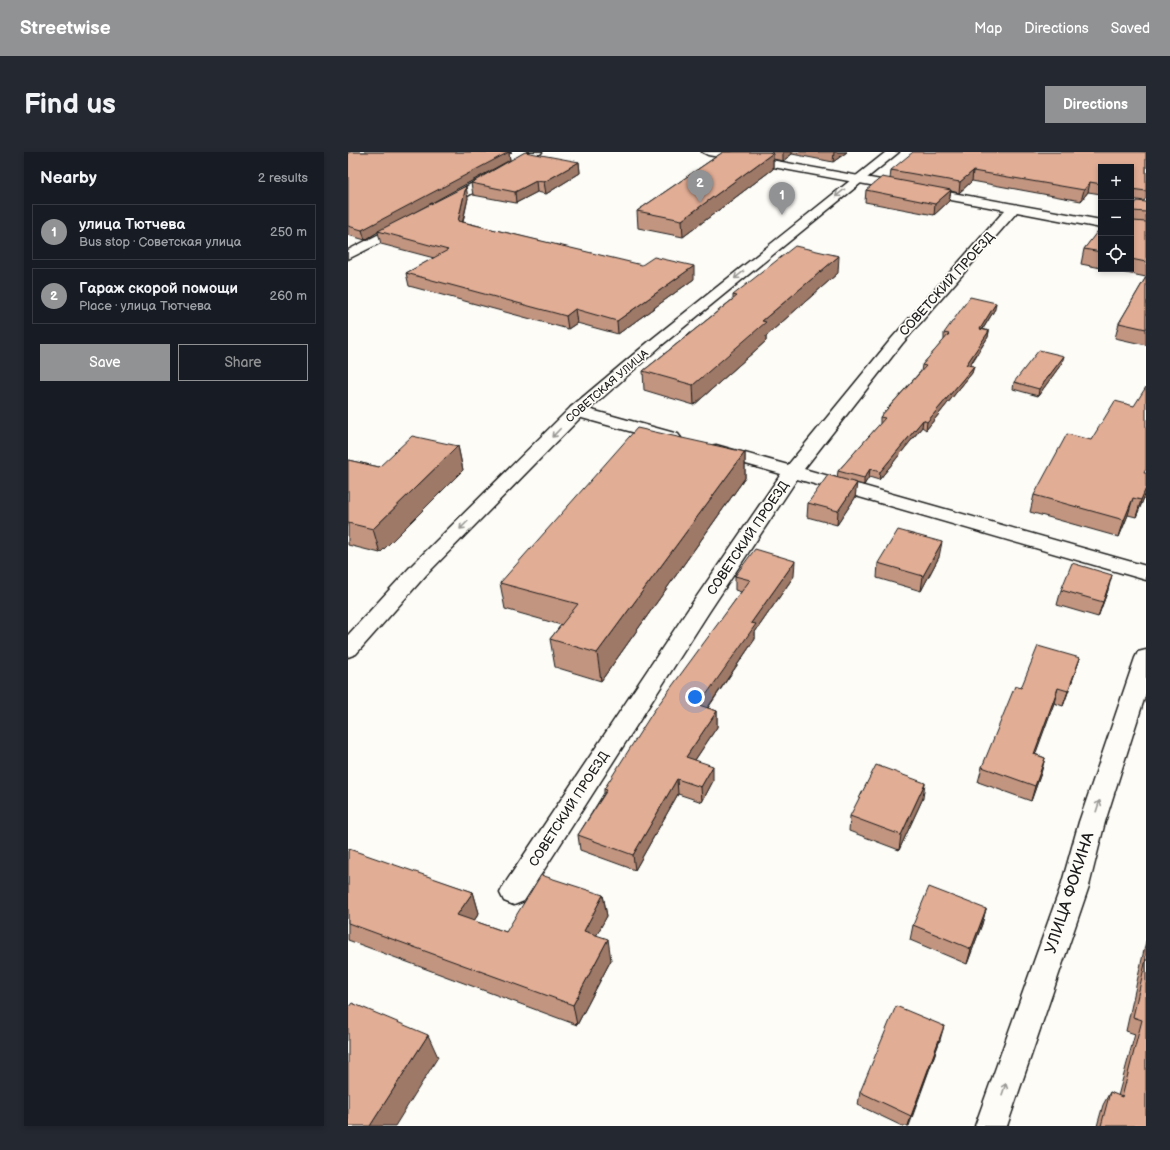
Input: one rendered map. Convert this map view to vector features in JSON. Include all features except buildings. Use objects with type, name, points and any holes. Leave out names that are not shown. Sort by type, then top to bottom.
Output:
[{"type":"street","points":[[428,213],[536,152]]},
{"type":"street","points":[[708,152],[1098,223]]},
{"type":"street","name":"СОВЕТСКАЯ УЛИЦА","points":[[348,649],[419,570],[577,410],[657,342],[893,152]]},
{"type":"street","name":"СОВЕТСКИЙ ПРОЕЗД","points":[[514,893],[701,607],[792,472],[897,341],[1014,208]]},
{"type":"street","points":[[348,255],[415,220]]},
{"type":"street","points":[[348,244],[362,247]]},
{"type":"street","points":[[577,410],[1146,573]]},
{"type":"street","name":"УЛИЦА ФОКИНА","points":[[991,1126],[1075,886],[1092,822],[1146,658]]},
{"type":"place","name":"Гараж скорой помощи","points":[[700,203]]},
{"type":"place","name":"улица Тютчева","points":[[782,215]]}]
